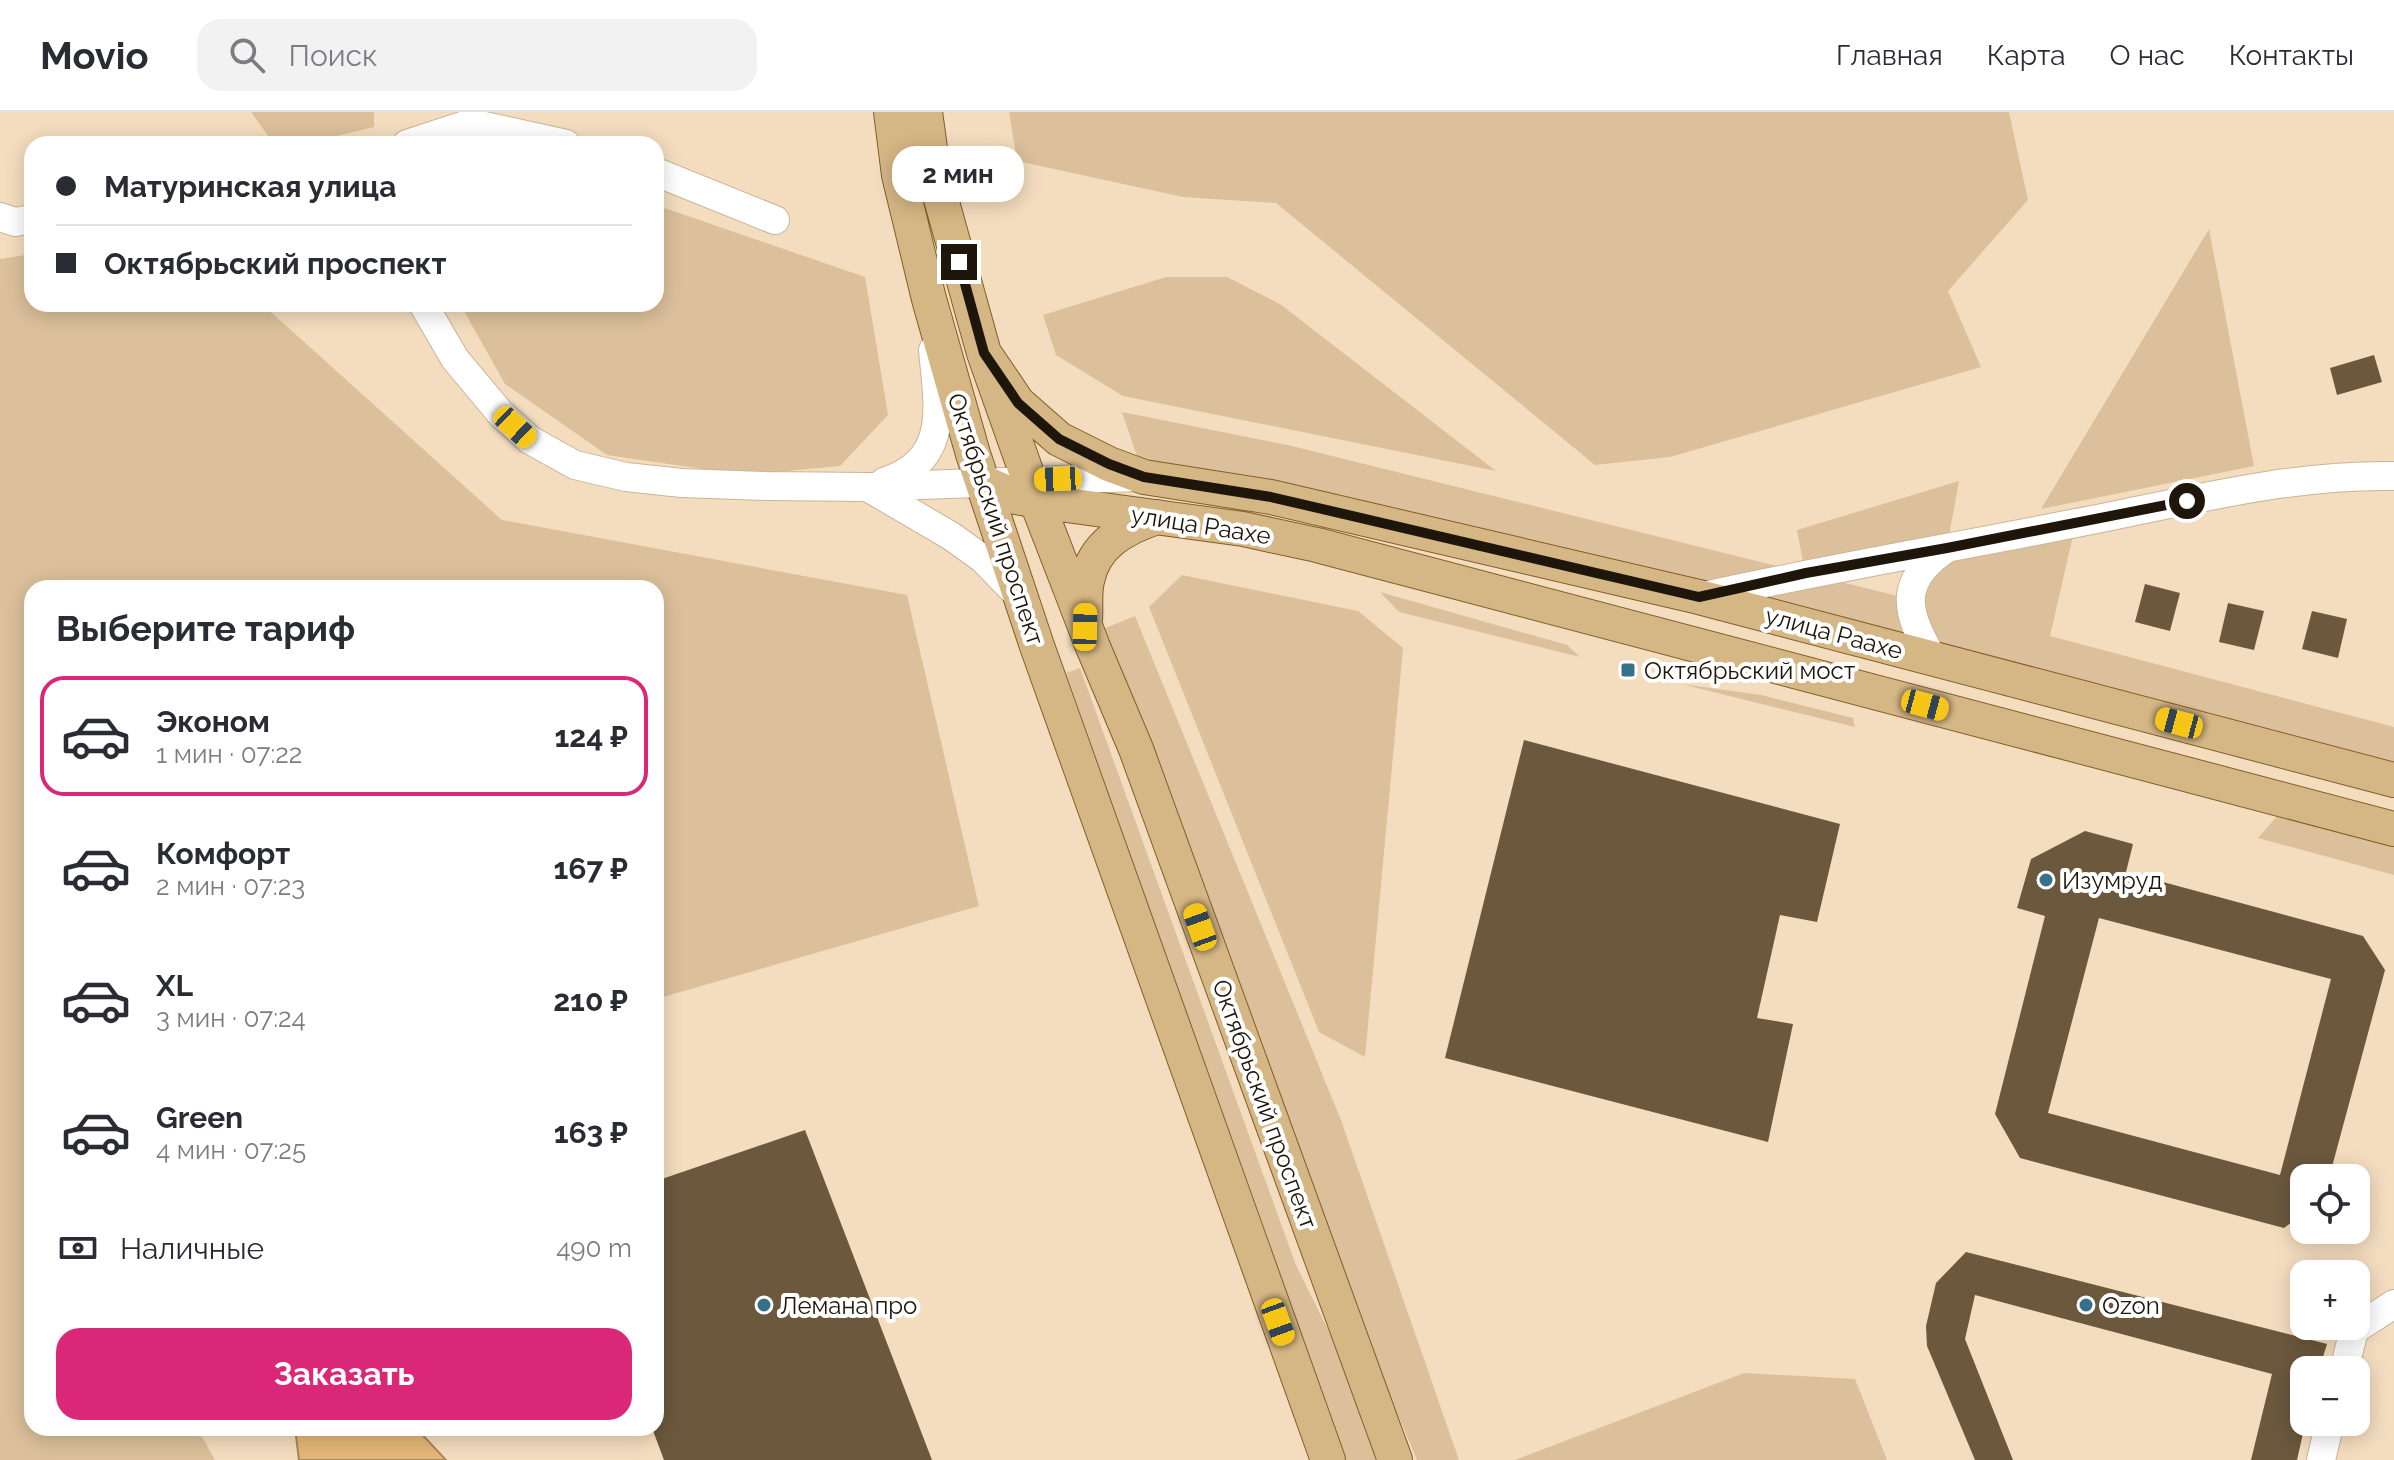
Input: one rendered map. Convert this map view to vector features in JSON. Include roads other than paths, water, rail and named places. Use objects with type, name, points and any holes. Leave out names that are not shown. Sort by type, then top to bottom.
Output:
[{"type":"main road","name":"Октябрьский проспект","points":[[891,112],[899,175],[959,409],[1043,663],[1328,1460]]},
{"type":"main road","name":"Октябрьский проспект","points":[[925,112],[933,170],[984,353],[1089,637],[1115,658],[1174,806],[1167,834],[1395,1460]]},
{"type":"main road","name":"улица Раахе","points":[[984,353],[1018,403],[1059,439],[1109,464],[1144,477],[1271,497],[1699,597],[2394,780]]},
{"type":"main road","name":"улица Раахе","points":[[983,482],[1016,497],[1033,490],[1158,517],[1243,529],[1317,545],[2394,829]]},
{"type":"main road","points":[[1043,663],[1089,637],[1086,581],[1096,556],[1111,538],[1133,525],[1158,517]]},
{"type":"street","points":[[431,136],[471,123],[530,136]]},
{"type":"street","points":[[664,175],[775,220]]},
{"type":"street","points":[[0,217],[15,222],[24,220]]},
{"type":"street","points":[[868,487],[903,476],[923,460],[933,438],[939,416],[929,299]]},
{"type":"street","points":[[428,312],[455,359],[501,414],[530,440],[575,465],[626,477],[682,483],[868,487],[983,482]]},
{"type":"street","points":[[1699,597],[1806,573],[2257,487],[2348,475],[2394,476]]},
{"type":"street","points":[[1033,490],[1144,477]]},
{"type":"street","points":[[868,487],[951,536],[983,559],[1022,599]]},
{"type":"street","points":[[1933,659],[1915,629],[1911,600],[1917,575],[1927,561],[1947,548]]},
{"type":"street","points":[[2348,1356],[2354,1330],[2394,1304]]},
{"type":"street","points":[[2321,1460],[2327,1436]]},
{"type":"place","name":"Октябрьский мост","points":[[1628,670]]},
{"type":"place","name":"Изумруд","points":[[2046,880]]},
{"type":"place","name":"Лемана про","points":[[764,1305]]},
{"type":"place","name":"Ozon","points":[[2086,1305]]}]
